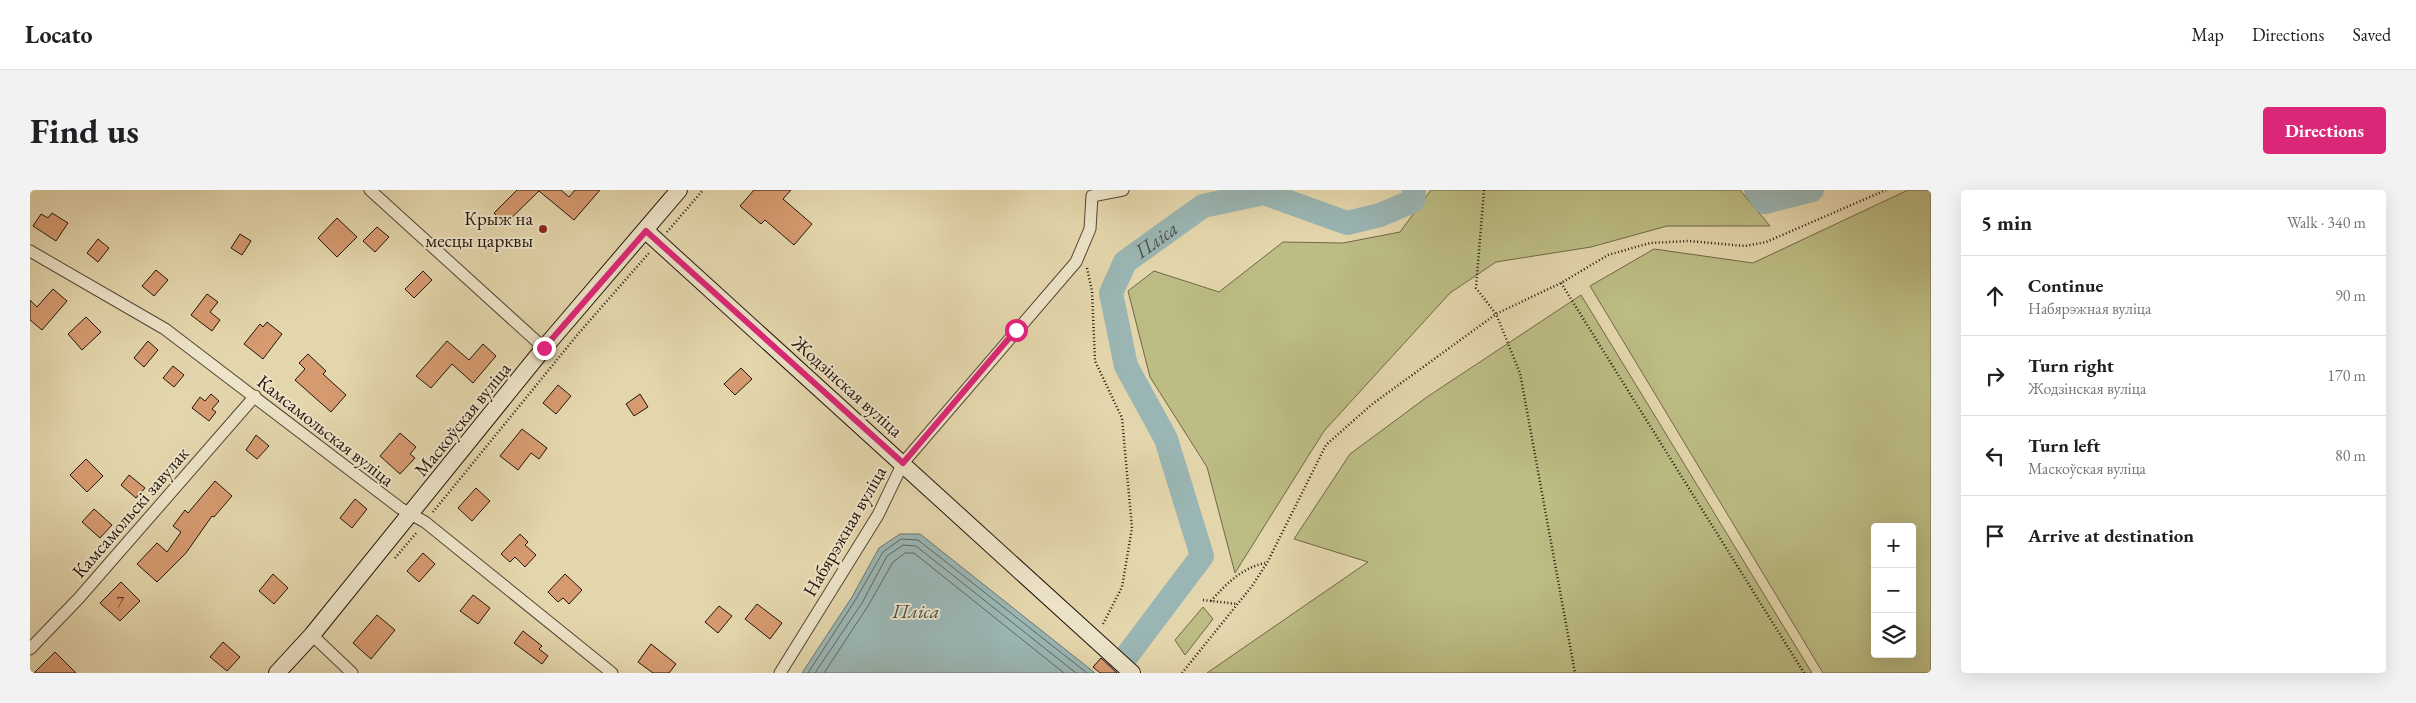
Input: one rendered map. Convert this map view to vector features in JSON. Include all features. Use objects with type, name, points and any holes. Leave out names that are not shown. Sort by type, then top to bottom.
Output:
[{"type":"main road","name":"Маскоўская вуліца","points":[[277,673],[418,518],[544,348],[646,231],[679,190]]},
{"type":"main road","name":"Жодзінская вуліца","points":[[646,231],[903,463],[1096,643],[1132,673]]},
{"type":"street","points":[[370,190],[544,348]]},
{"type":"street","name":"Набярэжная вуліца","points":[[780,673],[878,515],[903,463],[1076,262],[1090,229],[1088,193],[1123,190]]},
{"type":"street","name":"Камсамольская вуліца","points":[[30,251],[165,329],[418,518],[612,673]]},
{"type":"street","name":"Камсамольскі завулак","points":[[30,649],[79,598],[254,396]]},
{"type":"street","points":[[312,635],[352,673]]},
{"type":"path","points":[[395,558],[418,518],[703,190]]},
{"type":"path","points":[[1484,190],[1476,288],[1496,314],[1520,373],[1574,673]]},
{"type":"path","points":[[1182,673],[1267,563],[1326,445],[1371,405],[1496,314],[1561,283],[1608,255],[1650,243],[1689,241],[1745,246],[1766,242],[1886,190]]},
{"type":"path","points":[[1083,247],[1092,291],[1095,361],[1122,418],[1132,528],[1122,587],[1102,626]]},
{"type":"path","points":[[1561,283],[1804,673]]},
{"type":"path","points":[[1211,601],[1230,581],[1251,566],[1267,563]]},
{"type":"path","points":[[1203,600],[1237,604]]},
{"type":"green space","points":[[1431,190],[1740,190],[1770,226],[1667,226],[1591,247],[1496,262],[1450,293],[1324,431],[1235,573],[1207,467],[1150,377],[1128,291],[1154,271],[1219,292],[1283,242],[1343,243],[1400,232]]},
{"type":"green space","points":[[1908,190],[1931,190],[1931,673],[1823,673],[1590,286],[1654,249],[1753,263]]},
{"type":"green space","points":[[1581,295],[1812,673],[1207,673],[1368,562],[1294,539],[1350,454],[1427,397]]},
{"type":"green space","points":[[1203,607],[1213,619],[1185,655],[1175,640]]},
{"type":"water","name":"Пліса","points":[[900,534],[920,534],[1095,673],[802,673],[852,597],[879,548]]},
{"type":"building","points":[[517,190],[561,190],[569,197],[575,190],[600,190],[574,220],[539,191],[505,224],[494,213]]},
{"type":"building","points":[[754,190],[791,190],[783,199],[812,224],[794,245],[765,220],[761,224],[740,206]]},
{"type":"building","points":[[52,213],[68,223],[56,241],[33,226],[41,214],[48,218]]},
{"type":"building","points":[[337,218],[357,237],[337,257],[318,238]]},
{"type":"building","points":[[377,227],[389,237],[375,252],[363,241]]},
{"type":"building","points":[[240,234],[251,241],[242,255],[231,248]]},
{"type":"building","points":[[98,239],[109,248],[98,262],[87,253]]},
{"type":"building","points":[[156,270],[168,280],[154,296],[142,286]]},
{"type":"building","points":[[423,271],[432,280],[414,298],[405,289]]},
{"type":"building","points":[[53,289],[67,301],[42,330],[30,320],[30,300],[37,307]]},
{"type":"building","points":[[207,294],[218,302],[210,312],[220,320],[212,331],[191,315]]},
{"type":"building","points":[[86,317],[101,332],[82,350],[68,334]]},
{"type":"building","points":[[267,322],[282,334],[263,359],[244,344],[260,324],[263,327]]},
{"type":"building","points":[[148,341],[158,350],[144,367],[134,358]]},
{"type":"building","points":[[447,341],[469,360],[483,344],[496,356],[473,383],[452,364],[431,388],[416,376]]},
{"type":"building","points":[[308,354],[326,371],[323,374],[346,395],[331,412],[295,380],[305,369],[299,363]]},
{"type":"building","points":[[173,366],[184,375],[174,387],[163,378]]},
{"type":"building","points":[[741,368],[752,379],[735,395],[724,384]]},
{"type":"building","points":[[558,385],[571,396],[556,414],[543,403]]},
{"type":"building","points":[[211,394],[219,401],[212,409],[216,412],[209,421],[192,408],[200,397],[205,401]]},
{"type":"building","points":[[640,394],[648,407],[634,416],[626,404]]},
{"type":"building","points":[[522,429],[547,448],[539,459],[531,453],[518,470],[500,456]]},
{"type":"building","points":[[400,433],[416,447],[410,454],[415,458],[400,474],[380,456]]},
{"type":"building","points":[[256,435],[269,446],[257,459],[246,450]]},
{"type":"building","points":[[86,459],[103,476],[87,492],[70,475]]},
{"type":"building","points":[[129,475],[145,488],[136,498],[121,485]]},
{"type":"building","points":[[215,481],[232,496],[214,517],[212,516],[186,553],[157,582],[137,564],[157,543],[167,552],[181,532],[173,526],[185,510],[188,513]]},
{"type":"building","points":[[476,488],[490,501],[472,521],[458,508]]},
{"type":"building","points":[[355,499],[367,509],[352,528],[340,518]]},
{"type":"building","points":[[94,509],[112,525],[100,538],[82,522]]},
{"type":"building","points":[[520,534],[528,542],[525,545],[536,555],[525,567],[515,557],[510,562],[501,554]]},
{"type":"building","points":[[423,553],[435,564],[419,582],[407,571]]},
{"type":"building","points":[[273,574],[288,588],[274,604],[259,591]]},
{"type":"building","points":[[565,574],[582,590],[569,604],[563,598],[558,602],[548,592]]},
{"type":"building","points":[[121,582],[140,601],[120,621],[100,603]]},
{"type":"building","points":[[473,595],[490,608],[478,624],[460,611]]},
{"type":"building","points":[[757,604],[782,623],[770,639],[745,619]]},
{"type":"building","points":[[719,606],[732,616],[718,633],[705,622]]},
{"type":"building","points":[[377,615],[395,630],[371,659],[353,643]]},
{"type":"building","points":[[523,631],[542,646],[539,649],[548,656],[542,664],[514,643]]},
{"type":"building","points":[[223,642],[240,657],[227,671],[210,657]]},
{"type":"building","points":[[651,644],[676,664],[669,673],[653,673],[638,662]]},
{"type":"building","points":[[55,652],[76,673],[34,673]]},
{"type":"building","points":[[1101,658],[1117,673],[1100,673],[1093,667]]},
{"type":"waterway","name":"Пліса","points":[[1114,673],[1202,556],[1166,439],[1126,366],[1111,293],[1125,262],[1203,206],[1264,193],[1347,223],[1380,215],[1413,201],[1414,190]]},
{"type":"waterway","name":"Пліса","points":[[1756,190],[1765,202],[1812,190]]},
{"type":"place","name":"Крыж на месцы царквы","points":[[543,229]]},
{"type":"route","points":[[544,348],[646,231],[903,463],[1016,330]]}]
